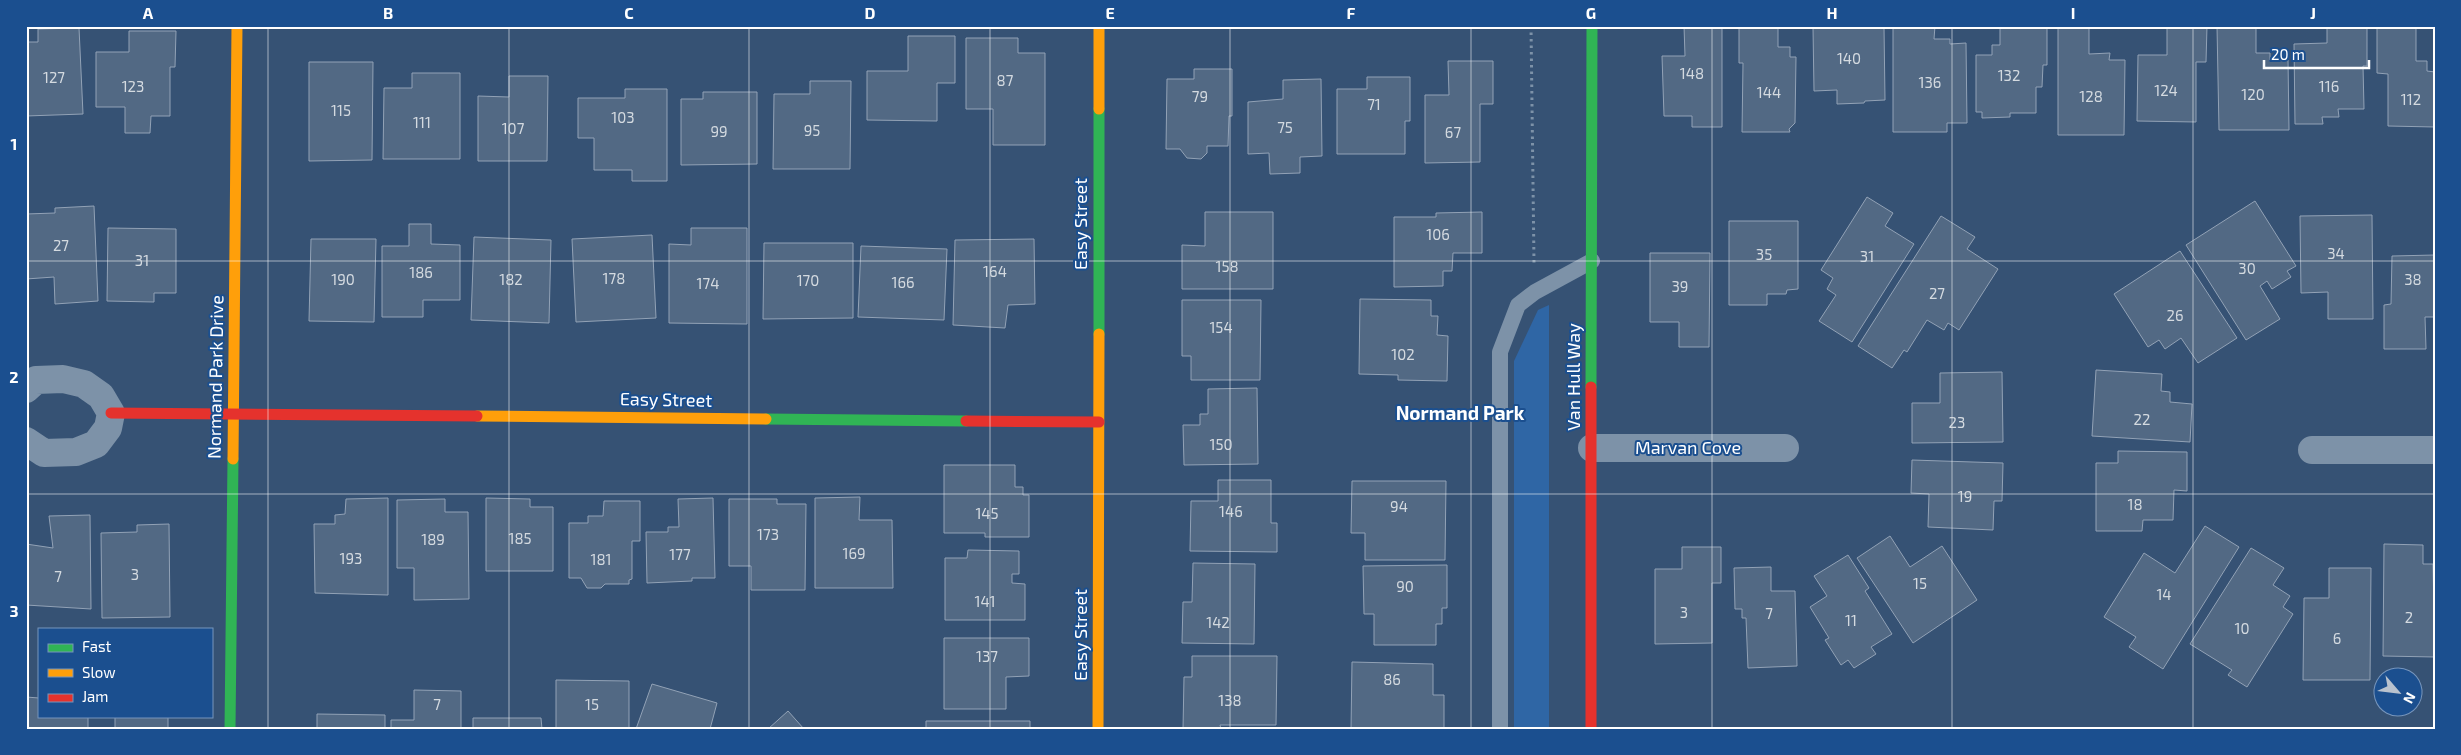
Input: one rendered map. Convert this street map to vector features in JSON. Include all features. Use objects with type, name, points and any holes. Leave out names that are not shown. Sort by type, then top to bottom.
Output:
[{"type":"street","name":"Normand Park Drive","points":[[230,729],[237,26]]},
{"type":"street","name":"Easy Street","points":[[1098,729],[1099,26]]},
{"type":"street","name":"Van Hull Way","points":[[1591,729],[1592,26]]},
{"type":"street","points":[[26,389],[36,380],[63,379],[84,384],[101,396],[111,413],[108,428],[96,444],[76,452],[44,453],[26,442]]},
{"type":"street","name":"Easy Street","points":[[111,413],[233,412],[1099,422]]},
{"type":"street","name":"Marvan Cove","points":[[1592,448],[1784,448]]},
{"type":"street","points":[[2312,450],[2435,450]]},
{"type":"lane","points":[[1500,729],[1500,352],[1518,305],[1535,292],[1592,261]]},
{"type":"path","points":[[1531,26],[1535,292]]},
{"type":"shaded area","points":[[1549,305],[1549,729],[1514,729],[1514,361],[1538,310]]},
{"type":"building","points":[[1684,26],[1722,26],[1722,127],[1692,127],[1692,116],[1664,116],[1662,56],[1685,56]]},
{"type":"building","points":[[1739,26],[1778,26],[1778,47],[1790,47],[1790,57],[1796,57],[1795,123],[1789,129],[1790,132],[1742,132],[1743,63],[1739,63]]},
{"type":"building","points":[[1893,26],[1935,26],[1934,39],[1950,39],[1950,44],[1966,43],[1967,123],[1947,123],[1947,132],[1893,132]]},
{"type":"building","points":[[2000,26],[2047,26],[2047,65],[2043,65],[2042,87],[2036,87],[2036,113],[2010,113],[2010,117],[1982,118],[1982,112],[1976,112],[1976,55],[1992,55],[1992,45],[2000,45]]},
{"type":"building","points":[[2058,26],[2089,26],[2089,54],[2110,53],[2109,60],[2125,60],[2124,135],[2058,135]]},
{"type":"building","points":[[2167,26],[2207,26],[2206,62],[2196,62],[2196,122],[2137,121],[2138,55],[2167,55]]},
{"type":"building","points":[[2217,26],[2256,26],[2256,53],[2270,53],[2270,61],[2288,60],[2289,130],[2219,130]]},
{"type":"building","points":[[2377,26],[2416,26],[2416,61],[2427,61],[2427,71],[2435,72],[2435,127],[2388,126],[2388,74],[2377,73]]},
{"type":"building","points":[[1884,27],[1885,100],[1837,104],[1837,90],[1814,91],[1813,28]]},
{"type":"building","points":[[2367,27],[2367,66],[2363,66],[2364,109],[2338,109],[2339,117],[2322,117],[2323,124],[2295,124],[2294,44],[2327,43],[2327,28]]},
{"type":"building","points":[[79,28],[83,114],[26,116],[26,42],[38,42],[38,29]]},
{"type":"building","points":[[129,31],[176,31],[175,67],[170,67],[170,116],[151,116],[150,133],[125,133],[125,107],[96,107],[96,52],[129,52]]},
{"type":"building","points":[[908,36],[955,36],[955,83],[937,83],[937,121],[867,120],[867,71],[908,71]]},
{"type":"building","points":[[966,38],[1018,38],[1018,53],[1045,53],[1045,145],[993,145],[993,109],[966,109]]},
{"type":"building","points":[[1448,61],[1493,61],[1493,104],[1480,104],[1480,162],[1425,163],[1425,95],[1449,95]]},
{"type":"building","points":[[309,62],[373,62],[372,160],[309,161]]},
{"type":"building","points":[[1194,69],[1232,69],[1232,116],[1229,116],[1228,146],[1207,146],[1207,153],[1201,159],[1187,158],[1180,149],[1166,149],[1167,79],[1194,79]]},
{"type":"building","points":[[412,73],[460,73],[460,159],[383,159],[384,88],[412,88]]},
{"type":"building","points":[[509,76],[548,76],[547,161],[478,161],[478,96],[509,97]]},
{"type":"building","points":[[1367,77],[1410,77],[1410,121],[1405,121],[1405,154],[1337,154],[1337,89],[1367,89]]},
{"type":"building","points":[[1321,79],[1322,156],[1300,157],[1300,173],[1270,174],[1269,153],[1248,154],[1248,102],[1283,99],[1283,80]]},
{"type":"building","points":[[810,81],[851,81],[850,169],[773,169],[774,94],[810,94]]},
{"type":"building","points":[[625,89],[667,89],[667,181],[632,181],[632,170],[594,170],[594,138],[578,138],[578,98],[625,98]]},
{"type":"building","points":[[703,92],[757,92],[757,164],[681,165],[681,99],[703,99]]},
{"type":"building","points":[[1867,197],[1893,213],[1885,226],[1914,244],[1852,342],[1819,321],[1836,295],[1827,289],[1833,278],[1821,270]]},
{"type":"building","points":[[2255,201],[2296,266],[2287,271],[2291,277],[2272,289],[2267,281],[2260,286],[2280,319],[2246,340],[2186,245]]},
{"type":"building","points":[[94,206],[98,301],[55,304],[54,277],[26,279],[26,214],[55,213],[55,208]]},
{"type":"building","points":[[1205,212],[1273,212],[1273,289],[1182,289],[1182,245],[1205,246]]},
{"type":"building","points":[[1482,212],[1482,253],[1453,253],[1452,271],[1443,271],[1443,286],[1394,287],[1394,217],[1436,217],[1436,213]]},
{"type":"building","points":[[2372,215],[2373,319],[2328,319],[2328,292],[2301,293],[2300,216]]},
{"type":"building","points":[[1941,216],[1975,237],[1967,249],[1998,269],[1959,330],[1948,323],[1944,330],[1927,320],[1907,352],[1904,350],[1892,368],[1858,346]]},
{"type":"building","points":[[1729,221],[1798,221],[1798,289],[1787,290],[1786,294],[1767,294],[1767,305],[1729,305]]},
{"type":"building","points":[[409,224],[431,224],[431,244],[460,245],[460,300],[423,300],[423,317],[382,317],[382,246],[409,246]]},
{"type":"building","points":[[108,228],[176,229],[176,293],[154,293],[154,302],[107,301]]},
{"type":"building","points":[[691,228],[747,228],[747,324],[669,323],[669,244],[691,245]]},
{"type":"building","points":[[652,235],[656,318],[576,322],[572,239]]},
{"type":"building","points":[[474,237],[551,240],[549,323],[471,320]]},
{"type":"building","points":[[311,239],[376,239],[374,322],[309,321]]},
{"type":"building","points":[[1034,239],[1035,304],[1008,305],[1005,328],[953,325],[955,240]]},
{"type":"building","points":[[764,243],[853,243],[853,318],[763,319]]},
{"type":"building","points":[[861,246],[947,249],[944,320],[858,317]]},
{"type":"building","points":[[2180,251],[2237,338],[2198,363],[2181,338],[2165,349],[2159,340],[2148,347],[2114,294]]},
{"type":"building","points":[[1650,253],[1710,253],[1709,347],[1679,347],[1679,322],[1650,322]]},
{"type":"building","points":[[2435,255],[2435,317],[2425,317],[2426,349],[2384,349],[2384,305],[2391,304],[2392,256]]},
{"type":"building","points":[[1360,299],[1431,300],[1431,316],[1438,316],[1437,335],[1448,336],[1447,381],[1398,380],[1398,375],[1359,374]]},
{"type":"building","points":[[1182,300],[1261,300],[1260,380],[1191,380],[1191,356],[1182,356]]},
{"type":"building","points":[[2096,370],[2162,374],[2161,391],[2170,392],[2170,402],[2192,404],[2190,442],[2092,436]]},
{"type":"building","points":[[2002,372],[2003,442],[1912,443],[1912,403],[1940,403],[1940,373]]},
{"type":"building","points":[[1257,388],[1258,464],[1184,465],[1183,425],[1200,425],[1200,414],[1208,414],[1208,389]]},
{"type":"building","points":[[2118,451],[2187,452],[2187,491],[2174,490],[2173,520],[2143,520],[2142,531],[2096,531],[2096,463],[2118,463]]},
{"type":"building","points":[[1912,460],[2003,463],[2002,501],[1994,501],[1993,530],[1928,527],[1929,494],[1911,493]]},
{"type":"building","points":[[944,465],[1015,465],[1015,487],[1023,487],[1023,495],[1029,495],[1029,537],[985,537],[985,533],[944,533]]},
{"type":"building","points":[[1218,480],[1271,480],[1271,523],[1277,523],[1277,552],[1190,551],[1191,501],[1218,501]]},
{"type":"building","points":[[1352,481],[1446,481],[1445,560],[1365,560],[1365,533],[1351,533]]},
{"type":"building","points":[[860,497],[859,520],[892,520],[893,588],[815,588],[815,498]]},
{"type":"building","points":[[388,498],[388,595],[315,593],[314,524],[335,524],[335,515],[345,514],[346,499]]},
{"type":"building","points":[[486,498],[530,499],[530,507],[553,507],[553,571],[486,571]]},
{"type":"building","points":[[713,498],[715,578],[692,578],[692,581],[647,583],[646,532],[668,532],[668,527],[679,527],[678,499]]},
{"type":"building","points":[[445,499],[445,512],[468,512],[469,599],[414,600],[414,568],[397,568],[397,500]]},
{"type":"building","points":[[729,499],[777,499],[777,504],[806,504],[805,590],[751,590],[751,566],[729,566]]},
{"type":"building","points":[[604,501],[640,501],[640,541],[632,541],[632,579],[629,580],[629,584],[605,584],[601,588],[587,588],[581,578],[569,578],[569,523],[588,523],[588,516],[603,516]]},
{"type":"building","points":[[90,515],[91,609],[26,605],[26,544],[53,548],[49,516]]},
{"type":"building","points":[[169,524],[170,617],[102,618],[101,533],[137,532],[137,525]]},
{"type":"building","points":[[2205,526],[2239,547],[2163,669],[2129,647],[2136,637],[2104,617],[2144,553],[2175,573]]},
{"type":"building","points":[[1890,536],[1910,567],[1942,546],[1977,600],[1913,643],[1857,558]]},
{"type":"building","points":[[2384,544],[2423,545],[2423,564],[2433,564],[2435,657],[2383,656]]},
{"type":"building","points":[[1682,547],[1721,547],[1721,583],[1712,583],[1712,643],[1655,644],[1655,569],[1682,569]]},
{"type":"building","points":[[2251,548],[2284,568],[2273,585],[2290,596],[2283,607],[2293,614],[2247,687],[2228,675],[2232,670],[2190,644]]},
{"type":"building","points":[[968,550],[1019,551],[1019,574],[1012,574],[1012,583],[1025,584],[1025,620],[945,620],[945,558],[967,558]]},
{"type":"building","points":[[1848,555],[1869,588],[1865,591],[1892,634],[1871,647],[1876,654],[1854,668],[1848,660],[1841,665],[1825,640],[1829,638],[1810,607],[1827,596],[1814,576]]},
{"type":"building","points":[[1193,563],[1255,564],[1254,644],[1182,643],[1183,602],[1192,602]]},
{"type":"building","points":[[1447,565],[1447,608],[1442,608],[1442,624],[1436,624],[1436,645],[1374,645],[1374,614],[1364,614],[1363,566]]},
{"type":"building","points":[[1771,567],[1771,591],[1795,591],[1797,666],[1748,668],[1746,618],[1742,618],[1742,609],[1735,609],[1734,568]]},
{"type":"building","points":[[2329,568],[2371,568],[2370,680],[2303,680],[2304,598],[2329,598]]},
{"type":"building","points":[[944,638],[1029,638],[1029,676],[1006,677],[1006,709],[944,709]]},
{"type":"building","points":[[1192,656],[1277,656],[1276,725],[1220,725],[1221,729],[1183,729],[1184,677],[1192,677]]},
{"type":"building","points":[[1352,662],[1433,664],[1433,695],[1444,695],[1444,729],[1351,729]]},
{"type":"building","points":[[556,680],[629,681],[629,729],[556,729]]},
{"type":"building","points":[[652,684],[717,703],[710,729],[636,729]]},
{"type":"building","points":[[414,690],[461,691],[461,729],[391,729],[391,720],[414,720]]},
{"type":"building","points":[[26,697],[38,698],[38,718],[88,718],[88,729],[26,729]]},
{"type":"building","points":[[788,711],[804,729],[768,729]]},
{"type":"building","points":[[317,714],[385,715],[385,729],[317,729]]},
{"type":"building","points":[[115,718],[168,718],[168,729],[115,729]]},
{"type":"building","points":[[473,718],[541,718],[542,729],[473,729]]},
{"type":"building","points":[[926,721],[1030,721],[1030,729],[926,729]]},
{"type":"traffic: fast","points":[[1591,387],[1592,26]]},
{"type":"traffic: fast","points":[[1099,109],[1099,334]]},
{"type":"traffic: fast","points":[[766,419],[966,421]]},
{"type":"traffic: fast","points":[[230,729],[233,459]]},
{"type":"traffic: slow","points":[[233,459],[237,26]]},
{"type":"traffic: slow","points":[[1099,26],[1099,109]]},
{"type":"traffic: slow","points":[[1098,729],[1099,334]]},
{"type":"traffic: slow","points":[[477,416],[766,419]]},
{"type":"traffic: jam","points":[[1591,387],[1591,729]]},
{"type":"traffic: jam","points":[[111,413],[477,416]]},
{"type":"traffic: jam","points":[[966,421],[1099,422]]},
{"type":"district","name":"Normand Park","points":[[1460,413]]}]
